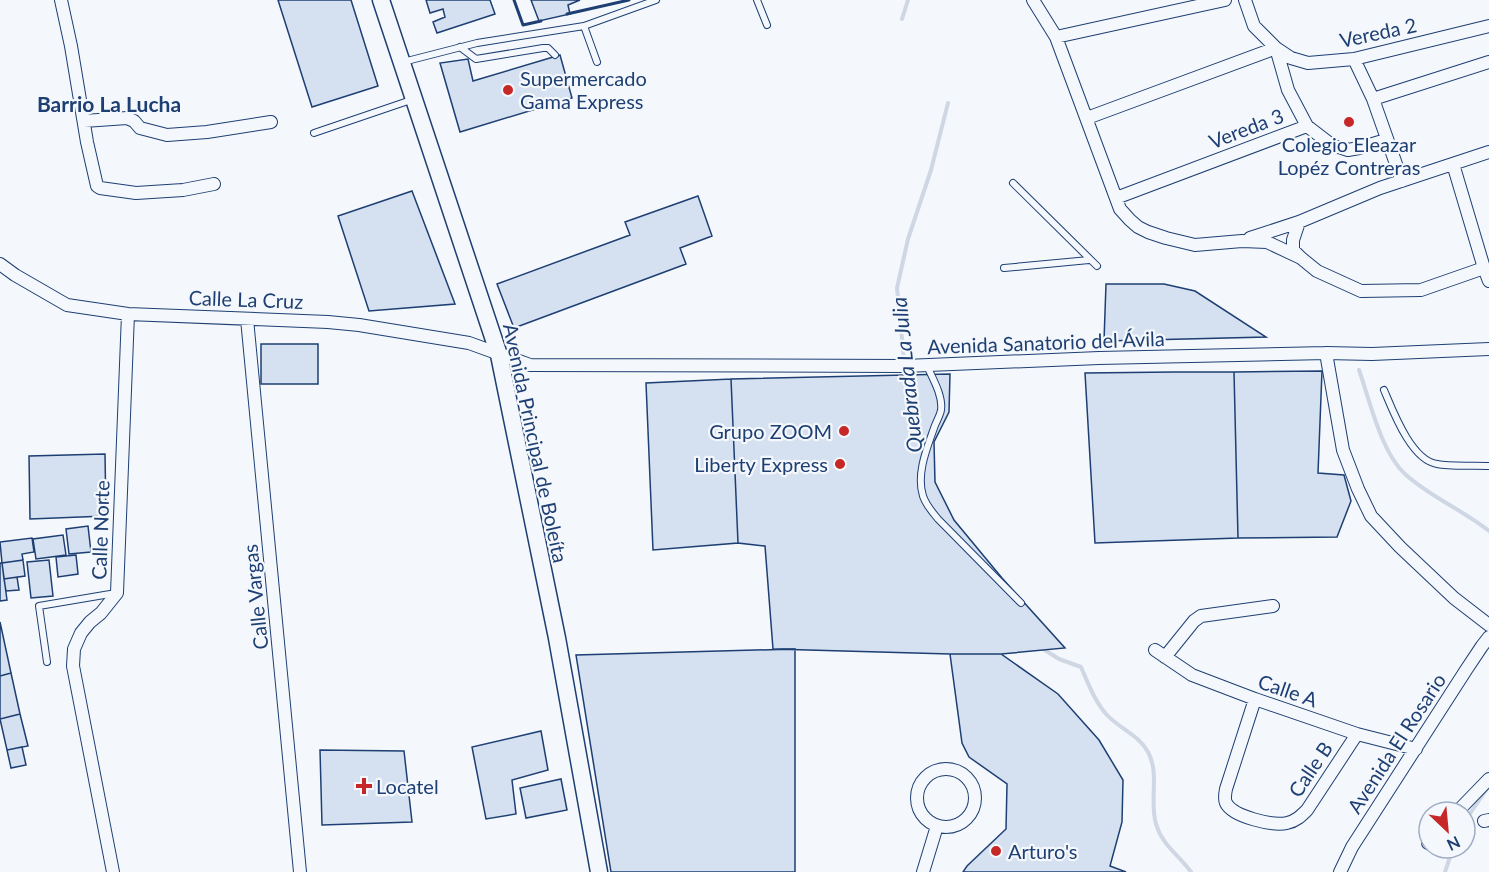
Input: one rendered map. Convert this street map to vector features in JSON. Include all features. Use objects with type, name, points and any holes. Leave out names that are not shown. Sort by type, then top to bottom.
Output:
[{"type":"street","points":[[62,0],[97,186],[136,194],[183,190],[214,184]]},
{"type":"street","name":"Avenida Principal de Boleíta","points":[[381,0],[499,355],[557,638],[600,872]]},
{"type":"street","points":[[1033,0],[1056,37],[1120,209],[1130,220],[1148,232],[1195,245],[1242,241],[1267,242],[1301,258]]},
{"type":"street","points":[[1056,37],[1225,0]]},
{"type":"street","name":"Vereda 2","points":[[1245,0],[1254,26],[1276,48],[1291,58],[1308,63],[1354,60],[1489,26]]},
{"type":"street","points":[[1087,118],[1276,48]]},
{"type":"street","name":"Vereda 2","points":[[1276,48],[1288,90],[1306,126]]},
{"type":"street","points":[[1354,60],[1373,99],[1402,181]]},
{"type":"street","points":[[1373,99],[1489,62]]},
{"type":"street","points":[[84,121],[127,118],[134,121],[140,128],[167,135],[207,132],[271,122]]},
{"type":"street","name":"Vereda 3","points":[[1116,198],[1306,126],[1333,146],[1348,150],[1386,140]]},
{"type":"street","points":[[1242,241],[1299,222],[1380,188],[1489,152]]},
{"type":"street","points":[[1453,164],[1489,281]]},
{"type":"street","points":[[1299,222],[1293,240],[1293,250],[1317,271],[1361,291],[1421,290],[1484,268]]},
{"type":"street","name":"Calle La Cruz","points":[[0,264],[67,305],[128,314],[359,325],[469,343],[499,355]]},
{"type":"street","name":"Calle Norte","points":[[113,872],[73,666],[74,649],[81,633],[101,614],[117,592],[128,314]]},
{"type":"street","name":"Calle Vargas","points":[[247,319],[300,872]]},
{"type":"street","name":"Avenida Sanatorio del Ávila","points":[[499,355],[530,364],[927,365],[1099,358],[1372,354],[1489,349]]},
{"type":"street","points":[[1326,353],[1343,450],[1371,516],[1454,598],[1489,625]]},
{"type":"street","name":"Calle A","points":[[1273,606],[1201,616],[1160,654],[1192,675],[1255,699],[1357,734],[1416,749]]},
{"type":"street","name":"Avenida El Rosario","points":[[1340,872],[1352,847],[1489,637]]},
{"type":"street","name":"Calle B","points":[[1255,699],[1226,789],[1227,805],[1241,816],[1279,824],[1290,823],[1300,817],[1307,810],[1357,734]]},
{"type":"street","points":[[941,769],[958,771],[966,776],[975,790],[976,800],[973,810],[966,820],[957,825],[937,826],[926,819],[920,811],[917,801],[918,790],[922,781],[929,774],[941,769]]},
{"type":"street","points":[[1468,800],[1489,778]]},
{"type":"street","points":[[923,872],[937,826]]},
{"type":"lane","points":[[402,62],[477,43],[584,26],[656,0]]},
{"type":"lane","points":[[757,0],[767,25]]},
{"type":"lane","points":[[584,26],[597,62]]},
{"type":"lane","points":[[460,47],[479,59],[543,48],[548,48],[555,55]]},
{"type":"lane","points":[[314,133],[414,98]]},
{"type":"lane","points":[[1013,183],[1096,266]]},
{"type":"lane","points":[[1004,268],[1089,260]]},
{"type":"lane","points":[[927,365],[940,397],[941,411],[923,466],[921,485],[923,497],[938,519],[1021,603]]},
{"type":"lane","points":[[1384,390],[1394,415],[1407,437],[1425,459],[1436,464],[1489,466]]},
{"type":"lane","points":[[47,662],[39,606],[117,592]]},
{"type":"building","points":[[278,0],[351,0],[378,86],[312,107]]},
{"type":"building","points":[[426,0],[490,0],[495,14],[437,33],[433,22],[445,17],[443,9],[430,13]]},
{"type":"building","points":[[531,0],[580,0],[568,5],[570,14],[539,21]]},
{"type":"building","name":"Supermercado Gama Express","points":[[560,55],[572,98],[460,132],[440,63],[468,59],[473,81]]},
{"type":"building","points":[[412,191],[455,304],[369,311],[338,216]]},
{"type":"building","points":[[698,196],[712,236],[680,248],[686,264],[514,328],[497,284],[630,235],[625,222]]},
{"type":"building","points":[[1106,284],[1164,284],[1195,291],[1266,337],[1104,341]]},
{"type":"building","points":[[261,344],[318,344],[318,384],[261,384]]},
{"type":"building","points":[[1322,371],[1318,473],[1344,475],[1351,501],[1337,537],[1238,538],[1234,372]]},
{"type":"building","points":[[1234,372],[1238,538],[1095,543],[1085,373]]},
{"type":"building","points":[[950,374],[949,412],[934,442],[935,482],[954,520],[1065,648],[1001,654],[773,649],[765,546],[738,543],[731,379]]},
{"type":"building","points":[[731,379],[738,543],[653,550],[646,383]]},
{"type":"building","points":[[105,454],[106,516],[30,519],[29,456]]},
{"type":"building","points":[[88,526],[91,552],[69,554],[66,529]]},
{"type":"building","points":[[63,535],[66,555],[36,559],[33,539]]},
{"type":"building","points":[[32,538],[34,552],[22,554],[23,560],[2,563],[0,542]]},
{"type":"building","points":[[76,555],[78,574],[58,577],[56,557]]},
{"type":"building","points":[[23,560],[25,576],[4,579],[2,563]]},
{"type":"building","points":[[49,560],[53,596],[31,598],[27,562]]},
{"type":"building","points":[[0,563],[2,563],[7,600],[0,601]]},
{"type":"building","points":[[17,577],[19,590],[6,591],[4,579]]},
{"type":"building","points":[[0,622],[11,673],[0,676]]},
{"type":"building","points":[[795,649],[795,872],[611,872],[576,655]]},
{"type":"building","points":[[950,654],[1001,654],[1058,694],[1099,740],[1123,780],[1122,822],[1110,866],[1126,872],[963,872],[1006,829],[1007,784],[969,757],[962,743]]},
{"type":"building","points":[[11,673],[20,714],[0,719],[0,676]]},
{"type":"building","points":[[20,714],[28,746],[7,750],[0,719]]},
{"type":"building","points":[[541,731],[548,770],[512,780],[516,814],[486,819],[472,747]]},
{"type":"building","points":[[22,747],[26,765],[11,768],[7,750]]},
{"type":"building","name":"Locatel","points":[[320,750],[404,751],[412,822],[322,825]]},
{"type":"building","points":[[561,779],[567,810],[526,818],[520,788]]},
{"type":"waterway","points":[[902,19],[908,0]]},
{"type":"waterway","name":"Quebrada La Julia","points":[[906,380],[897,288],[908,239],[931,170],[948,103]]},
{"type":"waterway","points":[[1359,370],[1383,440],[1389,453],[1405,474],[1425,490],[1489,531]]},
{"type":"waterway","name":"Quebrada La Julia","points":[[1040,647],[1059,659],[1081,667],[1103,710],[1144,746],[1152,760],[1153,806],[1156,824],[1167,844],[1191,872]]},
{"type":"waterway","points":[[1477,803],[1488,787]]},
{"type":"waterway","points":[[1445,872],[1449,860]]},
{"type":"wall","points":[[514,0],[523,25],[541,21]]},
{"type":"wall","points":[[567,14],[629,0]]},
{"type":"place","name":"Supermercado Gama Express","points":[[508,90]]},
{"type":"place","name":"Colegio Eleazar Lopéz Contreras","points":[[1349,122]]},
{"type":"place","name":"Grupo ZOOM","points":[[844,431]]},
{"type":"place","name":"Liberty Express","points":[[840,464]]},
{"type":"place","name":"Locatel","points":[[364,786]]},
{"type":"place","name":"Arturo's","points":[[996,851]]},
{"type":"district","name":"Barrio La Lucha","points":[[109,103]]}]
